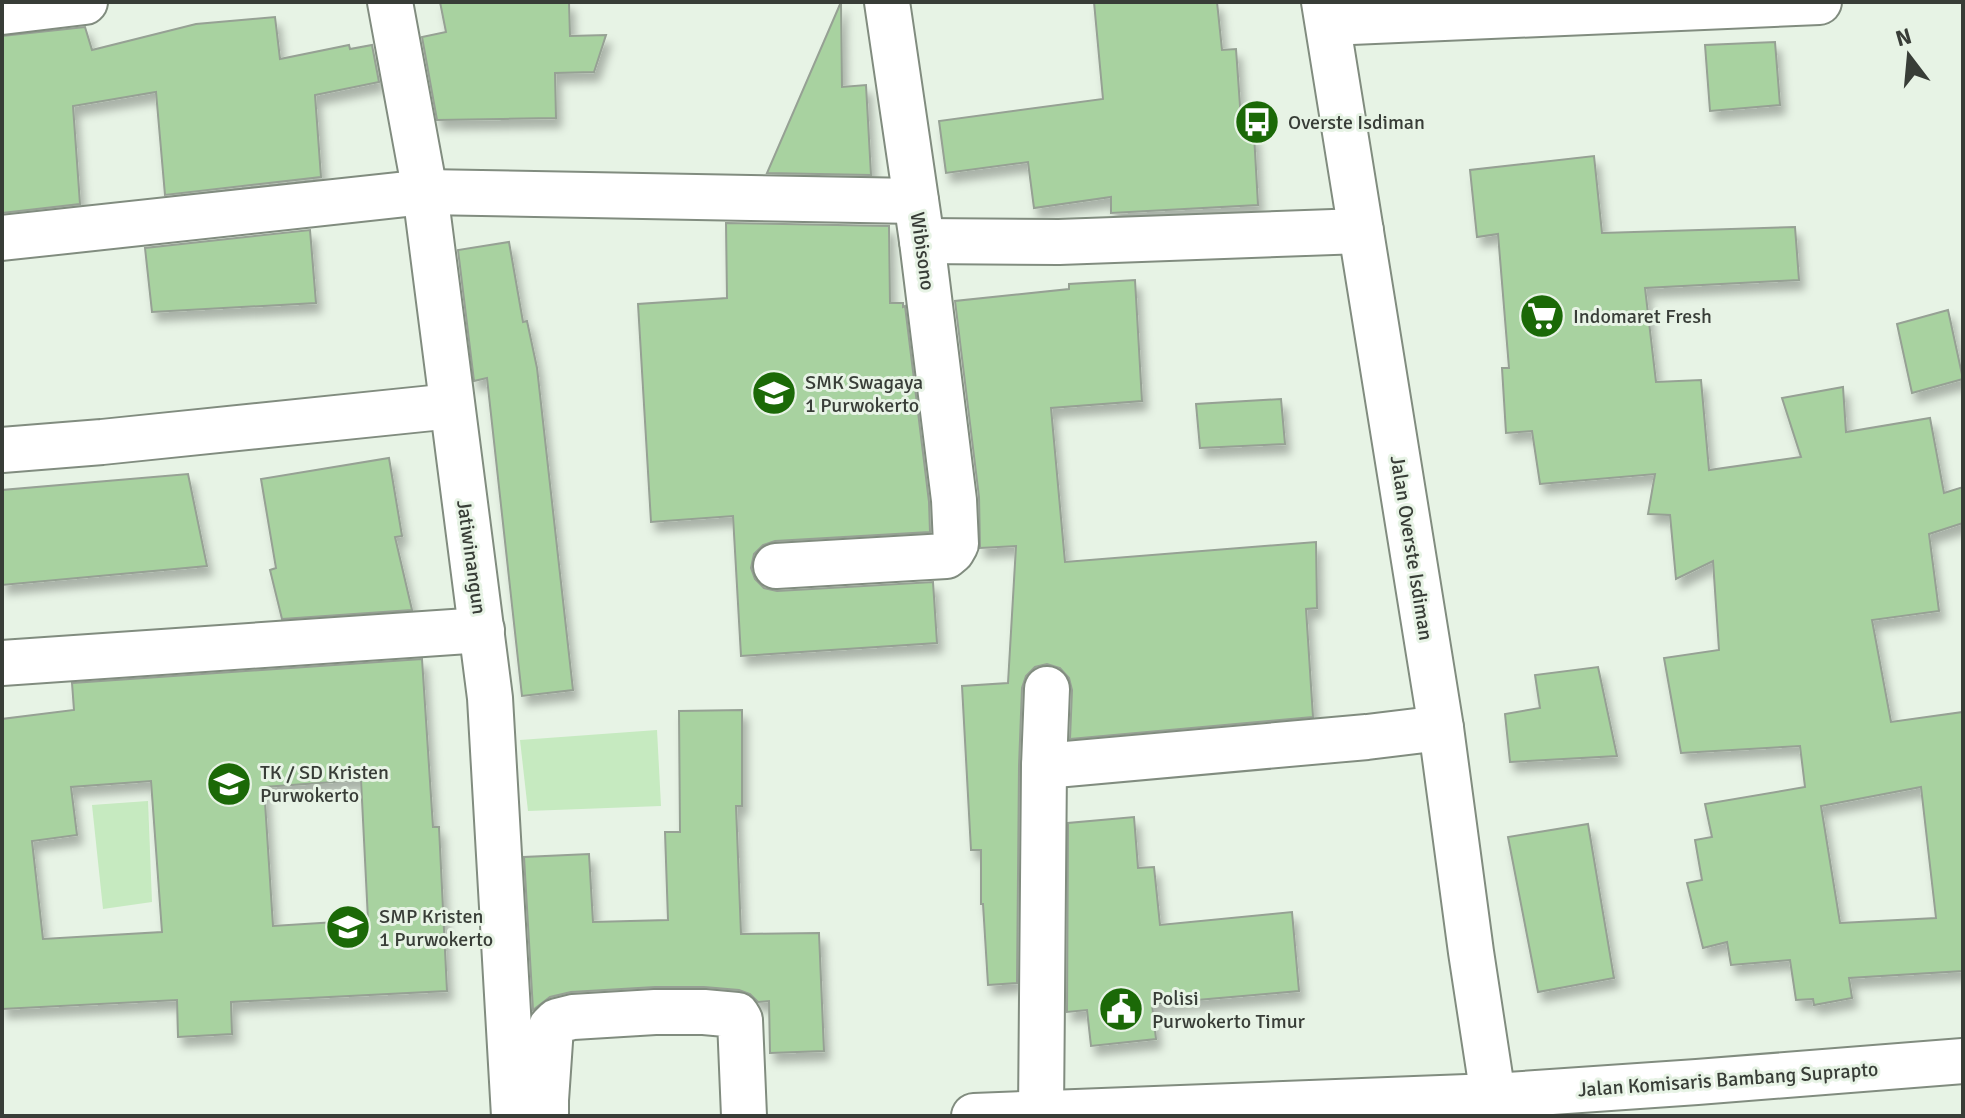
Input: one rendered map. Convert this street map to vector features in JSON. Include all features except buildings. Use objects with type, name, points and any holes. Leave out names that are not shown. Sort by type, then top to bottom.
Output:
[{"type":"street","points":[[2,12],[85,2]]},
{"type":"street","name":"Jatiwinangun","points":[[390,2],[425,192],[490,698],[514,1116]]},
{"type":"street","name":"Wibisono","points":[[776,566],[946,556],[956,544],[954,500],[919,221],[887,2]]},
{"type":"street","points":[[1326,12],[1819,2]]},
{"type":"street","name":"Jalan Overste Isdiman","points":[[1326,12],[1441,728],[1495,1106]]},
{"type":"street","points":[[2,238],[425,192],[919,221],[1059,242],[1361,231]]},
{"type":"street","points":[[2,450],[452,406]]},
{"type":"street","points":[[2,663],[482,630]]},
{"type":"street","points":[[1041,1113],[1047,689]]},
{"type":"street","points":[[1044,766],[1441,728]]},
{"type":"street","points":[[546,1116],[551,1027],[557,1021],[573,1017],[655,1012],[737,1015],[740,1020],[744,1116]]},
{"type":"street","name":"Jalan Komisaris Bambang Suprapto","points":[[974,1116],[1495,1106],[1697,1082],[1963,1061]]},
{"type":"green space","points":[[657,730],[661,806],[528,811],[520,740]]},
{"type":"green space","points":[[148,801],[152,902],[103,909],[92,805]]},
{"type":"place","name":"Overste Isdiman","points":[[1257,122]]},
{"type":"place","name":"Indomaret Fresh","points":[[1542,316]]},
{"type":"place","name":"SMK Swagaya 1 Purwokerto","points":[[774,393]]},
{"type":"place","name":"TK / SD Kristen Purwokerto","points":[[229,784]]},
{"type":"place","name":"SMP Kristen 1 Purwokerto","points":[[348,927]]},
{"type":"place","name":"Polisi Purwokerto Timur","points":[[1121,1009]]}]
